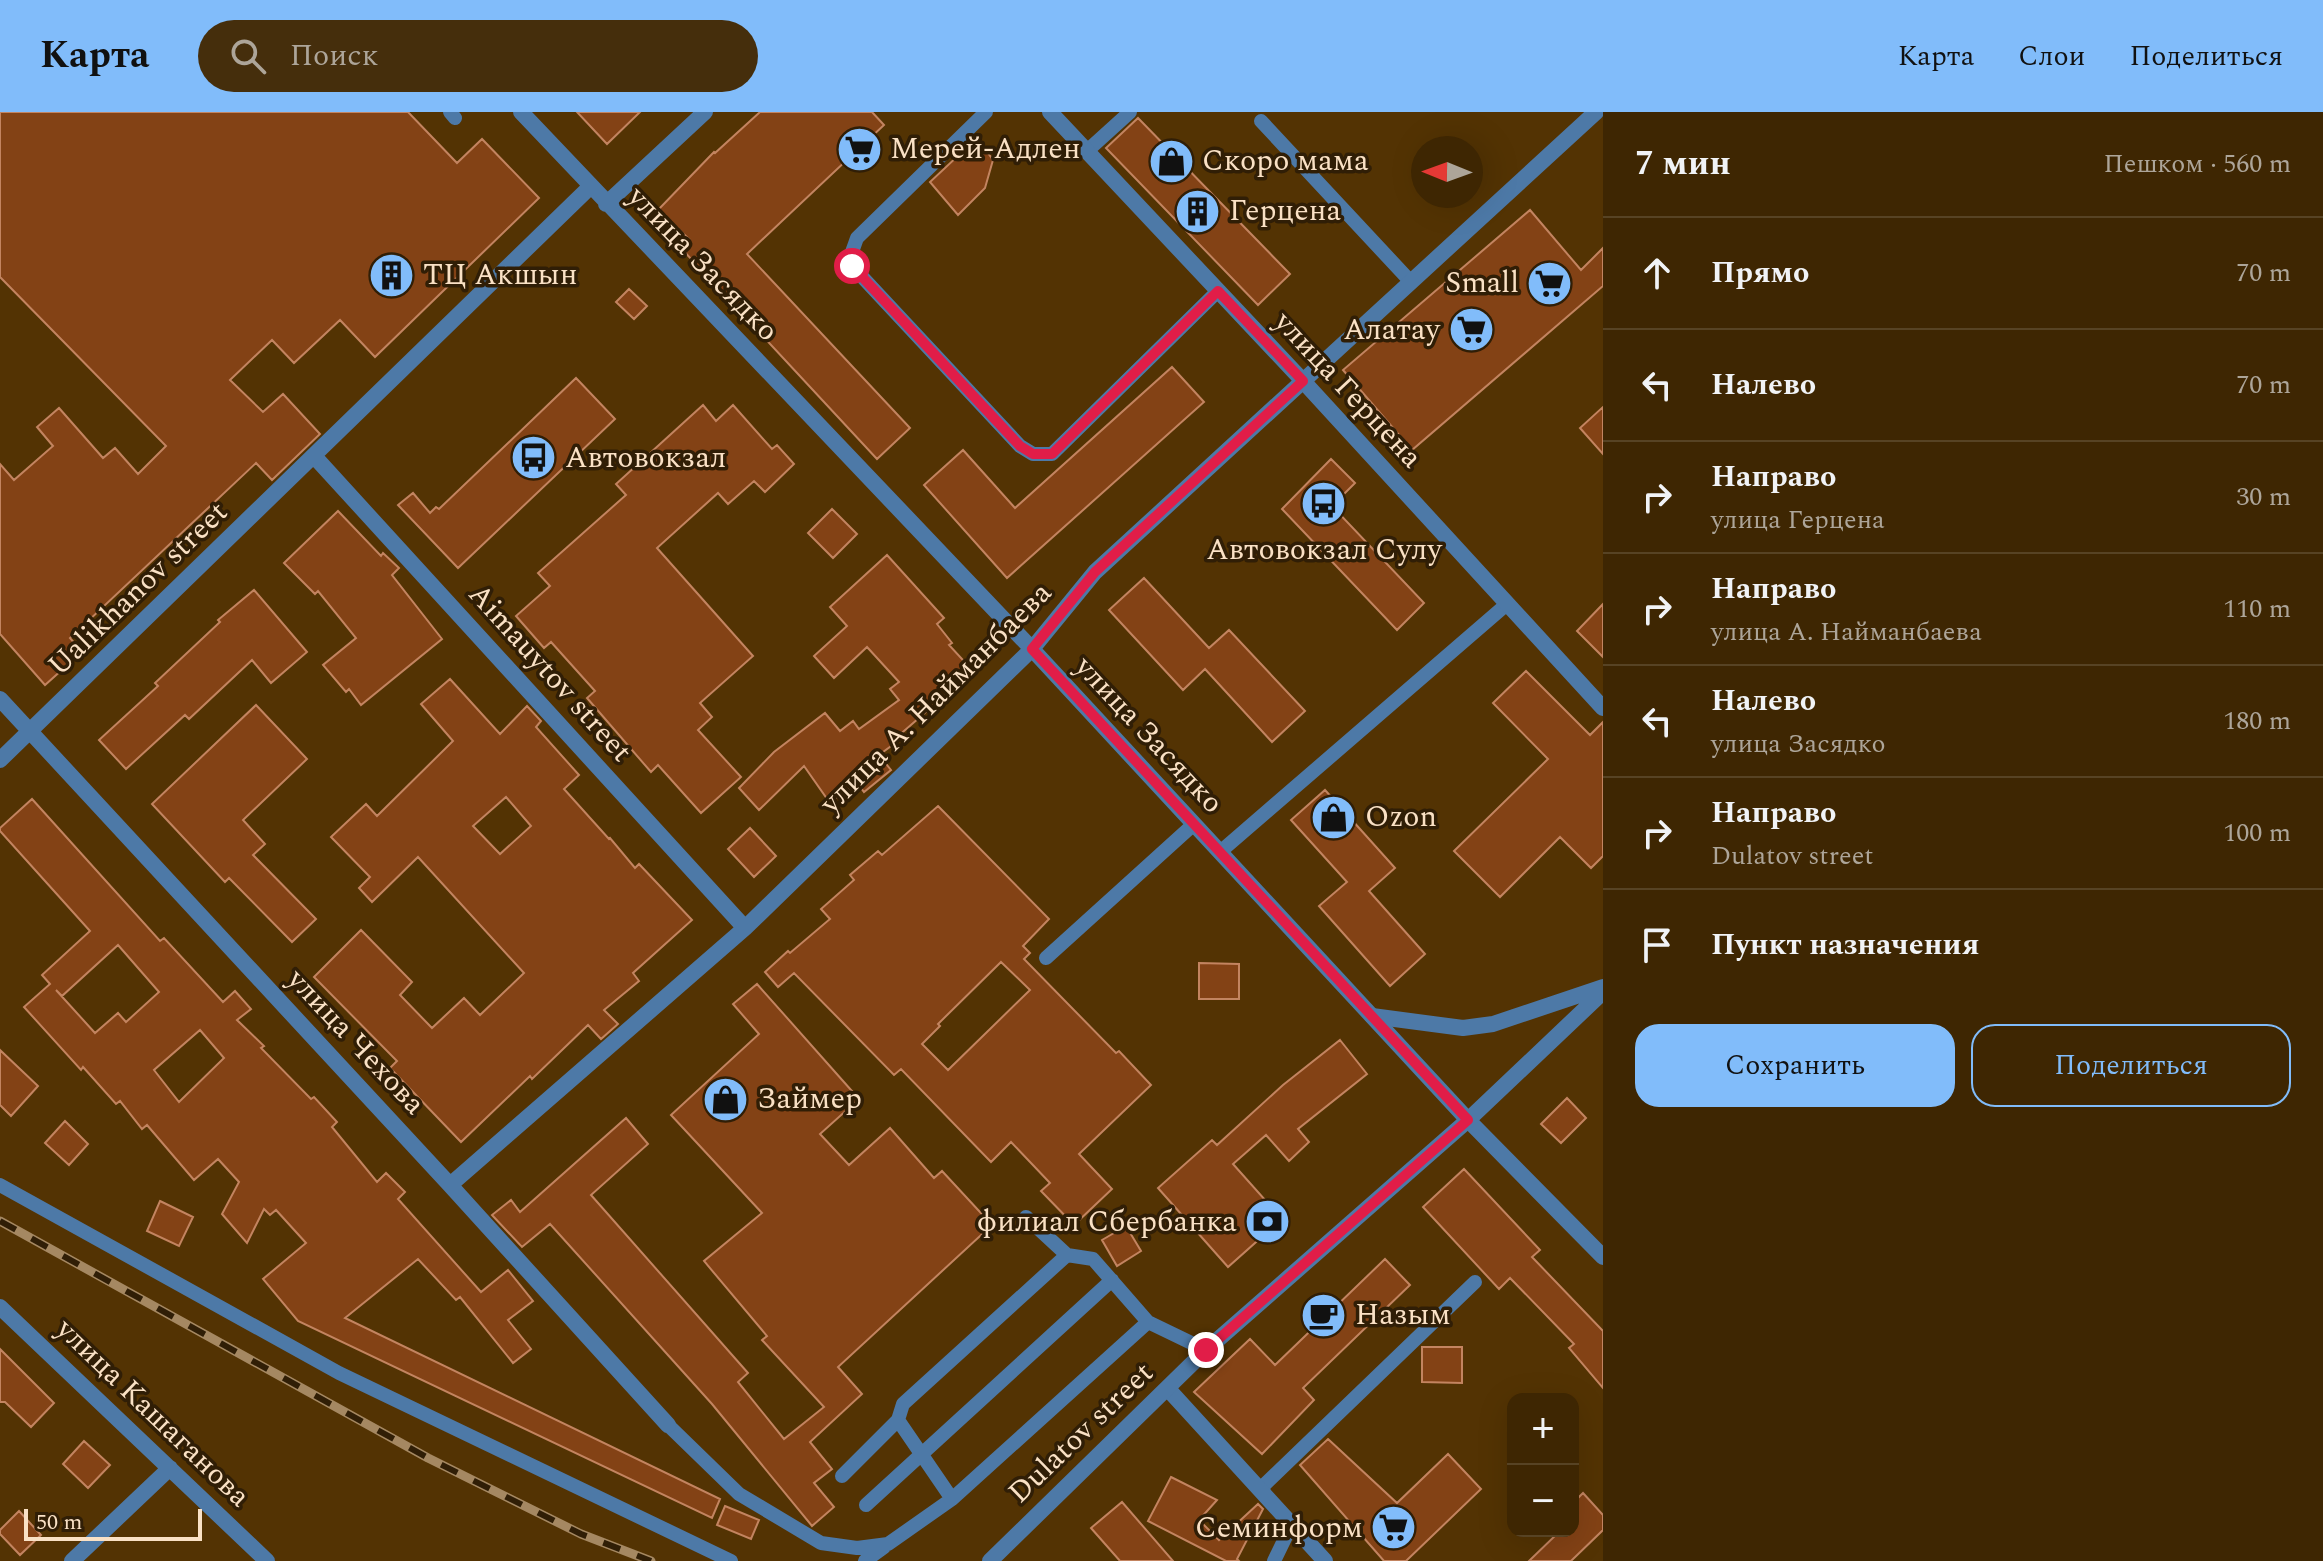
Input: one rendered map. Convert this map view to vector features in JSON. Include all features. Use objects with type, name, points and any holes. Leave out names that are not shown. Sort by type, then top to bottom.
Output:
[{"type":"street","name":"улица Засядко","points":[[521,112],[1032,649],[1468,1120],[1603,1257]]},
{"type":"street","points":[[606,204],[705,112]]},
{"type":"street","name":"улица Герцена","points":[[1050,112],[1303,381],[1603,708]]},
{"type":"street","name":"улица А. Найманбаева","points":[[450,1185],[745,928],[1032,649],[1095,572],[1596,112]]},
{"type":"street","name":"Ualikhanov street","points":[[0,760],[590,187]]},
{"type":"street","name":"Aimauytov street","points":[[314,456],[745,928]]},
{"type":"street","name":"улица Чехова","points":[[0,699],[668,1425]]},
{"type":"street","points":[[1372,1016],[1463,1028],[1493,1024],[1603,990]]},
{"type":"street","name":"Dulatov street","points":[[990,1561],[1206,1350],[1468,1120],[1603,990]]},
{"type":"street","name":"улица Кашаганова","points":[[0,1307],[267,1561]]},
{"type":"street","points":[[1168,1389],[1325,1561]]},
{"type":"street","points":[[72,1561],[170,1468]]},
{"type":"lane","points":[[986,112],[857,238],[852,252],[852,266],[1020,446],[1033,454],[1052,454],[1218,291]]},
{"type":"lane","points":[[1087,151],[1130,112]]},
{"type":"lane","points":[[1261,121],[1411,282]]},
{"type":"lane","points":[[1220,852],[1507,604]]},
{"type":"lane","points":[[1046,958],[1194,824]]},
{"type":"lane","points":[[0,1185],[339,1373],[731,1561]]},
{"type":"lane","points":[[1026,1217],[1067,1255],[1093,1259],[1148,1322],[1206,1350]]},
{"type":"lane","points":[[842,1476],[898,1420],[903,1404],[1067,1255]]},
{"type":"lane","points":[[866,1505],[1112,1280]]},
{"type":"lane","points":[[1260,1489],[1475,1282]]},
{"type":"lane","points":[[865,1561],[952,1499],[1148,1322]]},
{"type":"lane","points":[[898,1420],[952,1499]]},
{"type":"lane","points":[[668,1425],[739,1494],[821,1543],[857,1548],[888,1544]]},
{"type":"lane","points":[[1274,1561],[1292,1524]]},
{"type":"building","points":[[0,112],[408,112],[457,163],[482,139],[539,198],[375,357],[340,320],[294,363],[272,340],[230,380],[263,412],[283,394],[320,434],[272,480],[256,463],[70,638],[82,652],[45,685],[0,634],[0,464],[14,480],[53,446],[37,427],[59,408],[103,458],[115,448],[138,474],[166,446],[0,277]]},
{"type":"building","points":[[577,112],[640,112],[607,144]]},
{"type":"building","points":[[760,112],[872,112],[884,125],[747,254],[910,428],[877,459],[680,247],[689,239],[658,210],[714,152]]},
{"type":"building","name":"Герцена","points":[[1138,118],[1290,274],[1258,305],[1106,148]]},
{"type":"building","points":[[977,138],[993,160],[985,188],[958,215],[930,182]]},
{"type":"building","name":"Алатау","points":[[1530,210],[1581,270],[1603,248],[1603,286],[1412,450],[1343,370]]},
{"type":"building","points":[[629,289],[647,306],[634,319],[616,302]]},
{"type":"building","points":[[1172,367],[1204,402],[1007,578],[924,485],[963,450],[1015,508]]},
{"type":"building","name":"Автовокзал","points":[[576,378],[615,419],[458,568],[398,505],[413,493],[430,513],[436,507],[439,509]]},
{"type":"building","points":[[703,405],[716,421],[733,405],[772,449],[777,445],[794,464],[765,492],[754,481],[728,504],[718,493],[657,548],[753,656],[700,703],[712,717],[698,730],[741,777],[701,813],[658,765],[651,772],[587,698],[595,691],[551,642],[544,648],[516,616],[550,586],[538,573],[626,495],[616,484]]},
{"type":"building","points":[[1603,407],[1603,454],[1580,428]]},
{"type":"building","points":[[1331,459],[1355,483],[1332,506],[1424,603],[1397,630],[1282,509]]},
{"type":"building","points":[[832,509],[857,534],[833,558],[808,533]]},
{"type":"building","points":[[338,511],[381,556],[383,553],[399,568],[392,575],[442,639],[361,705],[323,665],[356,638],[318,591],[315,594],[284,563]]},
{"type":"building","points":[[887,555],[944,618],[937,624],[952,643],[949,645],[973,671],[879,755],[891,770],[864,792],[857,783],[830,803],[804,766],[759,810],[739,788],[774,752],[825,713],[840,731],[853,721],[859,729],[899,700],[890,689],[899,682],[867,647],[834,678],[814,656],[847,626],[830,607]]},
{"type":"building","points":[[1144,578],[1209,648],[1229,630],[1305,711],[1272,742],[1205,669],[1183,690],[1109,610]]},
{"type":"building","points":[[254,590],[307,652],[271,683],[252,660],[189,719],[185,715],[126,769],[99,740],[158,686],[155,683],[220,622],[218,620]]},
{"type":"building","points":[[1603,604],[1603,657],[1577,631]]},
{"type":"building","points":[[1526,671],[1590,735],[1603,722],[1603,856],[1591,868],[1560,837],[1500,897],[1454,851],[1548,759],[1493,703]]},
{"type":"building","points":[[450,679],[500,734],[527,706],[541,721],[536,727],[579,775],[564,789],[635,868],[639,864],[692,920],[633,973],[639,981],[604,1010],[618,1024],[601,1039],[588,1025],[461,1142],[390,1068],[397,1061],[314,977],[361,930],[412,982],[400,995],[432,1028],[464,998],[480,1015],[524,973],[418,857],[372,902],[359,888],[370,877],[331,837],[366,804],[377,816],[453,741],[421,704]],"holes":[[[506,797],[531,826],[500,854],[473,826]]]},
{"type":"building","points":[[256,705],[307,759],[243,820],[265,844],[253,855],[316,919],[292,942],[229,878],[225,882],[152,804]]},
{"type":"building","points":[[1325,790],[1395,868],[1369,891],[1425,954],[1390,986],[1319,906],[1347,882],[1291,820]]},
{"type":"building","points":[[32,799],[160,941],[164,938],[223,1002],[235,991],[251,1009],[237,1020],[311,1099],[314,1097],[337,1122],[332,1127],[377,1182],[386,1173],[405,1192],[398,1199],[481,1292],[508,1270],[533,1301],[508,1320],[531,1349],[513,1363],[460,1297],[456,1300],[418,1259],[345,1318],[720,1499],[712,1518],[298,1321],[263,1279],[306,1243],[276,1210],[270,1215],[264,1209],[247,1243],[222,1214],[239,1182],[218,1159],[194,1180],[147,1125],[142,1129],[120,1101],[116,1104],[83,1067],[81,1070],[24,1007],[50,984],[42,975],[90,931],[0,828]],"holes":[[[118,945],[159,992],[126,1022],[118,1013],[95,1033],[56,990],[62,996]],[[200,1030],[224,1058],[179,1102],[154,1070]]]},
{"type":"building","points":[[938,806],[1049,919],[1023,946],[1030,953],[1024,959],[1151,1085],[1079,1154],[1112,1189],[1074,1225],[1041,1191],[1050,1183],[1011,1142],[991,1162],[901,1069],[894,1075],[794,973],[778,987],[765,972],[830,919],[821,909],[854,880],[850,875],[878,851],[882,855]],"holes":[[[1001,962],[1030,990],[948,1070],[922,1044]]]},
{"type":"building","points":[[750,828],[776,856],[754,877],[728,849]]},
{"type":"building","points":[[1199,963],[1239,964],[1239,999],[1199,999]]},
{"type":"building","points":[[757,984],[859,1099],[820,1134],[849,1165],[890,1128],[934,1178],[942,1171],[992,1225],[838,1367],[862,1394],[810,1442],[832,1469],[814,1483],[834,1507],[812,1526],[712,1404],[550,1224],[522,1247],[492,1215],[511,1200],[520,1212],[626,1118],[648,1144],[591,1195],[748,1373],[738,1382],[784,1439],[824,1407],[762,1340],[767,1336],[704,1261],[762,1213],[671,1115],[759,1034],[733,1004]]},
{"type":"building","points":[[1340,1040],[1367,1074],[1298,1129],[1309,1142],[1289,1161],[1266,1135],[1233,1164],[1282,1219],[1228,1267],[1158,1188],[1212,1140],[1217,1145],[1283,1085]]},
{"type":"building","points":[[0,1050],[38,1086],[11,1116],[0,1105]]},
{"type":"building","points":[[1567,1098],[1586,1118],[1561,1143],[1541,1124]]},
{"type":"building","points":[[65,1121],[88,1144],[69,1165],[45,1143]]},
{"type":"building","points":[[1464,1169],[1540,1250],[1532,1257],[1603,1331],[1603,1388],[1569,1348],[1574,1344],[1510,1278],[1499,1289],[1423,1207]]},
{"type":"building","points":[[160,1201],[193,1217],[179,1246],[147,1231]]},
{"type":"building","points":[[1126,1226],[1141,1251],[1117,1266],[1102,1240]]},
{"type":"building","points":[[1385,1259],[1410,1285],[1303,1388],[1314,1400],[1262,1454],[1194,1392],[1250,1339],[1275,1365]]},
{"type":"building","points":[[1422,1347],[1462,1347],[1462,1383],[1422,1382]]},
{"type":"building","points":[[0,1349],[54,1403],[31,1427],[5,1402],[0,1402]]},
{"type":"building","points":[[1328,1439],[1397,1503],[1448,1454],[1481,1489],[1406,1561],[1384,1561],[1300,1465]]},
{"type":"building","points":[[84,1441],[110,1465],[88,1488],[63,1464]]},
{"type":"building","points":[[1171,1477],[1217,1500],[1199,1520],[1219,1540],[1258,1504],[1263,1509],[1237,1559],[1239,1561],[1226,1561],[1148,1521]]},
{"type":"building","points":[[1583,1493],[1603,1515],[1603,1530],[1571,1561],[1529,1561],[1554,1537],[1579,1537],[1579,1497]]},
{"type":"building","points":[[1122,1502],[1173,1561],[1120,1561],[1091,1528]]},
{"type":"building","points":[[725,1506],[759,1520],[751,1539],[717,1525]]},
{"type":"building","points":[[19,1511],[41,1535],[20,1555],[0,1534],[0,1530]]},
{"type":"railway","points":[[0,1221],[428,1458],[581,1534],[651,1561]]},
{"type":"place","name":"Мерей-Адлен","points":[[859,149]]},
{"type":"place","name":"Скоро мама","points":[[1171,161]]},
{"type":"place","name":"Герцена","points":[[1198,211]]},
{"type":"place","name":"ТЦ Акшын","points":[[392,275]]},
{"type":"place","name":"Small","points":[[1550,283]]},
{"type":"place","name":"Алатау","points":[[1471,330]]},
{"type":"place","name":"Автовокзал","points":[[534,458]]},
{"type":"place","name":"Автовокзал Сулу","points":[[1324,504]]},
{"type":"place","name":"Ozon","points":[[1334,817]]},
{"type":"place","name":"Займер","points":[[726,1099]]},
{"type":"place","name":"филиал Сбербанка","points":[[1268,1222]]},
{"type":"place","name":"Назым","points":[[1324,1315]]},
{"type":"place","name":"Семинформ","points":[[1394,1528]]},
{"type":"route","points":[[852,266],[1020,446],[1033,454],[1052,454],[1218,291],[1303,381],[1095,572],[1032,649],[1468,1120],[1206,1350]]}]
